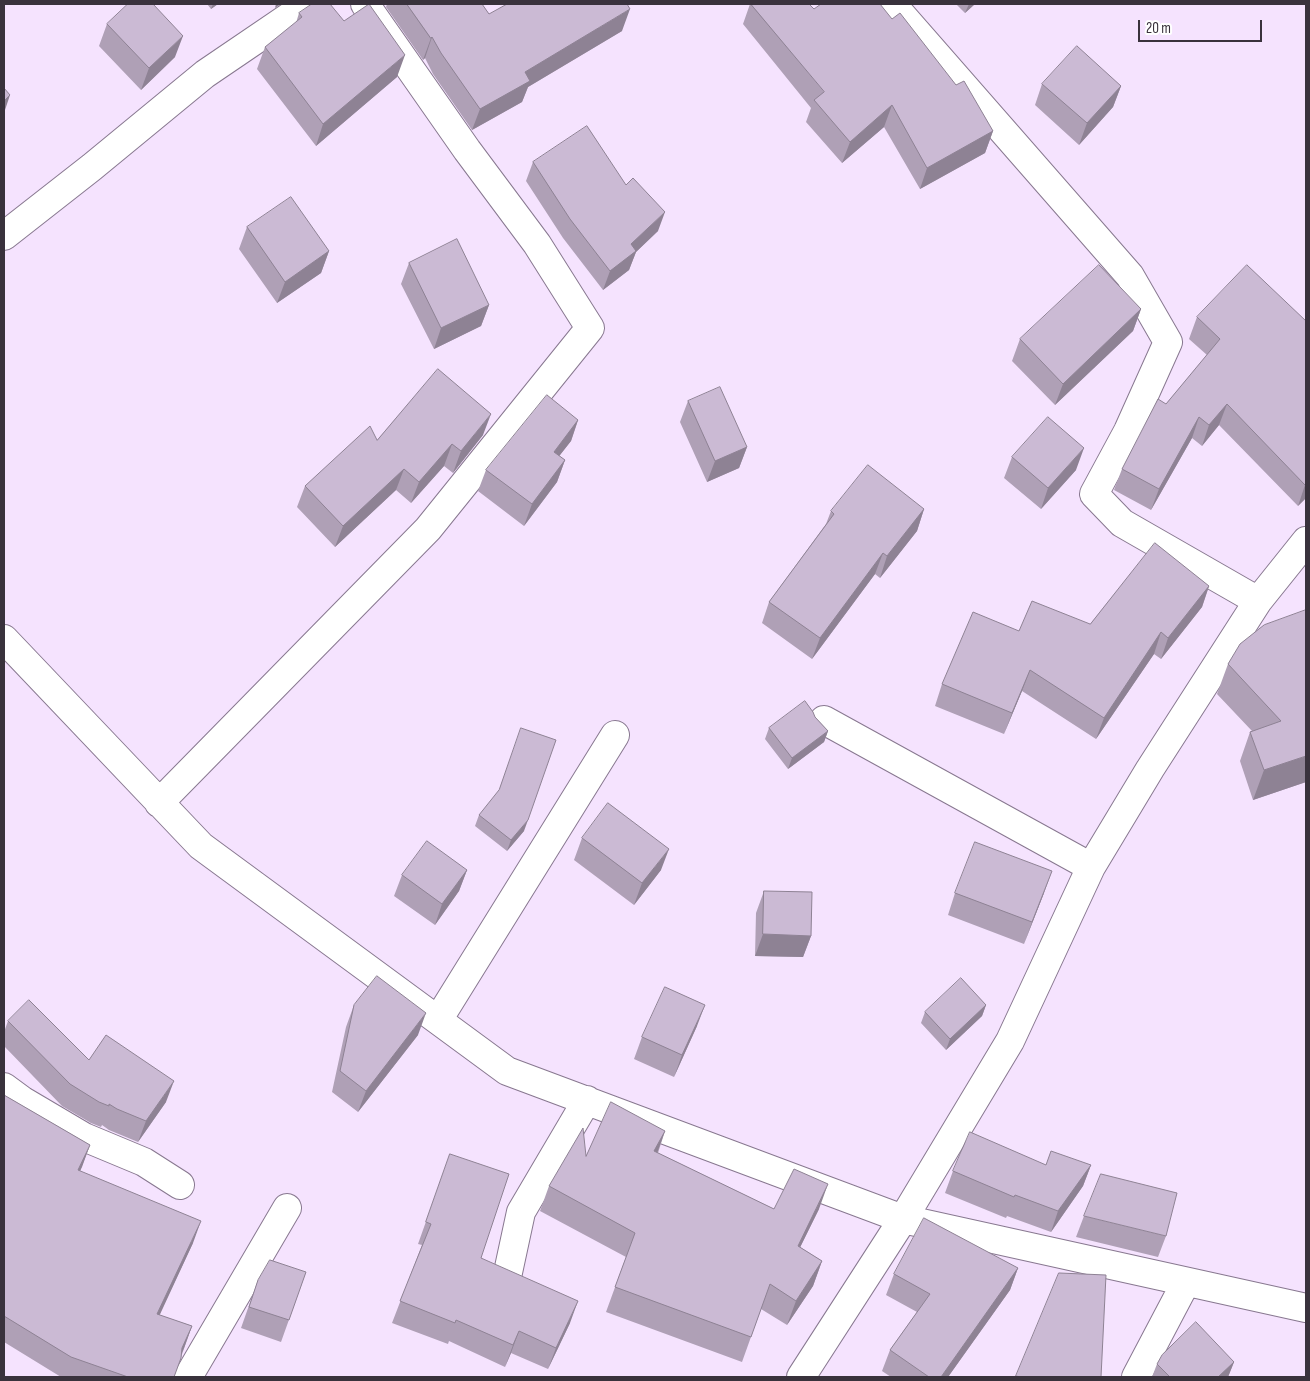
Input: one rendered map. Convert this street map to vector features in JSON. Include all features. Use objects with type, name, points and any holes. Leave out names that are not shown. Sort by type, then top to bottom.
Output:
[{"type":"street","points":[[4,236],[205,74],[308,4]]},
{"type":"street","points":[[159,803],[428,529],[590,328],[538,244],[466,150],[365,4]]},
{"type":"street","points":[[892,4],[1130,276],[1168,342],[1128,431],[1094,494],[1122,524],[1258,601]]},
{"type":"street","points":[[801,1377],[903,1219],[1010,1041],[1091,867],[1150,769],[1258,601],[1306,541]]},
{"type":"street","points":[[4,638],[201,846],[507,1071],[903,1219],[1306,1308]]},
{"type":"street","points":[[824,720],[1091,867]]},
{"type":"street","points":[[438,1020],[615,735]]},
{"type":"street","points":[[4,1087],[23,1101],[84,1137],[144,1162],[180,1185]]},
{"type":"street","points":[[507,1277],[522,1212],[587,1100]]},
{"type":"street","points":[[188,1377],[287,1208]]},
{"type":"street","points":[[1136,1377],[1186,1282]]},
{"type":"building","points":[[128,4],[153,4],[183,36],[149,68],[107,24]]},
{"type":"building","points":[[312,4],[330,4],[344,21],[369,4],[405,55],[323,124],[265,47],[302,17],[299,13]]},
{"type":"building","points":[[407,4],[482,4],[489,14],[507,4],[627,4],[630,9],[525,72],[530,81],[480,109],[432,37]]},
{"type":"building","points":[[751,4],[809,4],[814,9],[821,4],[880,4],[892,19],[900,13],[956,85],[964,81],[993,131],[927,168],[892,105],[850,142],[814,100],[824,92]]},
{"type":"building","points":[[1077,46],[1121,86],[1087,123],[1042,84]]},
{"type":"building","points":[[4,88],[10,95],[4,101]]},
{"type":"building","points":[[587,126],[626,185],[633,178],[665,212],[631,244],[636,251],[610,271],[570,219],[533,162]]},
{"type":"building","points":[[291,197],[329,251],[285,282],[247,227]]},
{"type":"building","points":[[457,239],[489,305],[441,328],[409,263]]},
{"type":"building","points":[[1099,265],[1141,309],[1063,384],[1020,339]]},
{"type":"building","points":[[1247,265],[1306,321],[1306,484],[1227,404],[1209,425],[1199,417],[1159,489],[1122,469],[1158,399],[1166,404],[1220,339],[1197,317]]},
{"type":"building","points":[[438,369],[491,414],[461,451],[452,444],[419,482],[404,469],[343,526],[305,486],[370,426],[377,440]]},
{"type":"building","points":[[720,387],[747,447],[715,461],[688,401]]},
{"type":"building","points":[[547,395],[578,420],[554,452],[565,460],[532,504],[486,470]]},
{"type":"building","points":[[1048,417],[1084,448],[1048,488],[1012,457]]},
{"type":"building","points":[[868,465],[924,509],[887,556],[883,553],[820,638],[769,602],[834,514],[831,511]]},
{"type":"building","points":[[1155,543],[1209,586],[1168,638],[1161,632],[1104,718],[1030,670],[1012,713],[942,684],[973,612],[1019,631],[1032,601],[1090,624]]},
{"type":"building","points":[[1306,610],[1306,756],[1264,770],[1250,732],[1281,721],[1228,664],[1240,644],[1264,625]]},
{"type":"building","points":[[805,701],[815,717],[828,731],[792,758],[769,728]]},
{"type":"building","points":[[521,728],[556,740],[528,820],[511,840],[479,815],[499,790]]},
{"type":"building","points":[[608,803],[669,849],[642,883],[582,838]]},
{"type":"building","points":[[427,841],[467,870],[442,904],[402,875]]},
{"type":"building","points":[[975,842],[1052,871],[1032,922],[955,893]]},
{"type":"building","points":[[764,891],[812,892],[811,936],[763,934]]},
{"type":"building","points":[[377,976],[426,1013],[366,1091],[340,1071],[354,1005]]},
{"type":"building","points":[[961,978],[986,1005],[950,1039],[925,1012]]},
{"type":"building","points":[[665,987],[705,1005],[682,1055],[642,1037]]},
{"type":"building","points":[[29,1000],[89,1060],[106,1035],[174,1081],[146,1121],[109,1104],[109,1106],[99,1102],[70,1084],[8,1021]]},
{"type":"building","points":[[4,1095],[90,1145],[78,1170],[201,1221],[157,1314],[192,1326],[182,1348],[181,1358],[174,1377],[128,1377],[71,1357],[4,1316]]},
{"type":"building","points":[[611,1102],[665,1131],[654,1151],[774,1209],[794,1169],[828,1184],[798,1246],[822,1261],[796,1301],[770,1284],[751,1337],[615,1287],[635,1233],[549,1186],[583,1128],[586,1156]]},
{"type":"building","points":[[970,1132],[1046,1165],[1051,1151],[1091,1165],[1058,1211],[1015,1195],[1014,1197],[953,1171]]},
{"type":"building","points":[[450,1154],[509,1174],[481,1258],[578,1301],[556,1348],[519,1331],[513,1345],[456,1320],[455,1323],[400,1301],[431,1224],[426,1222]]},
{"type":"building","points":[[1101,1174],[1177,1193],[1166,1236],[1084,1216]]},
{"type":"building","points":[[924,1218],[1018,1268],[941,1377],[929,1377],[890,1350],[930,1294],[894,1274]]},
{"type":"building","points":[[270,1260],[306,1272],[289,1320],[249,1307],[258,1280]]},
{"type":"building","points":[[1059,1273],[1106,1275],[1101,1377],[1016,1376]]},
{"type":"building","points":[[1196,1322],[1234,1362],[1218,1377],[1170,1377],[1157,1364],[1162,1355]]}]
